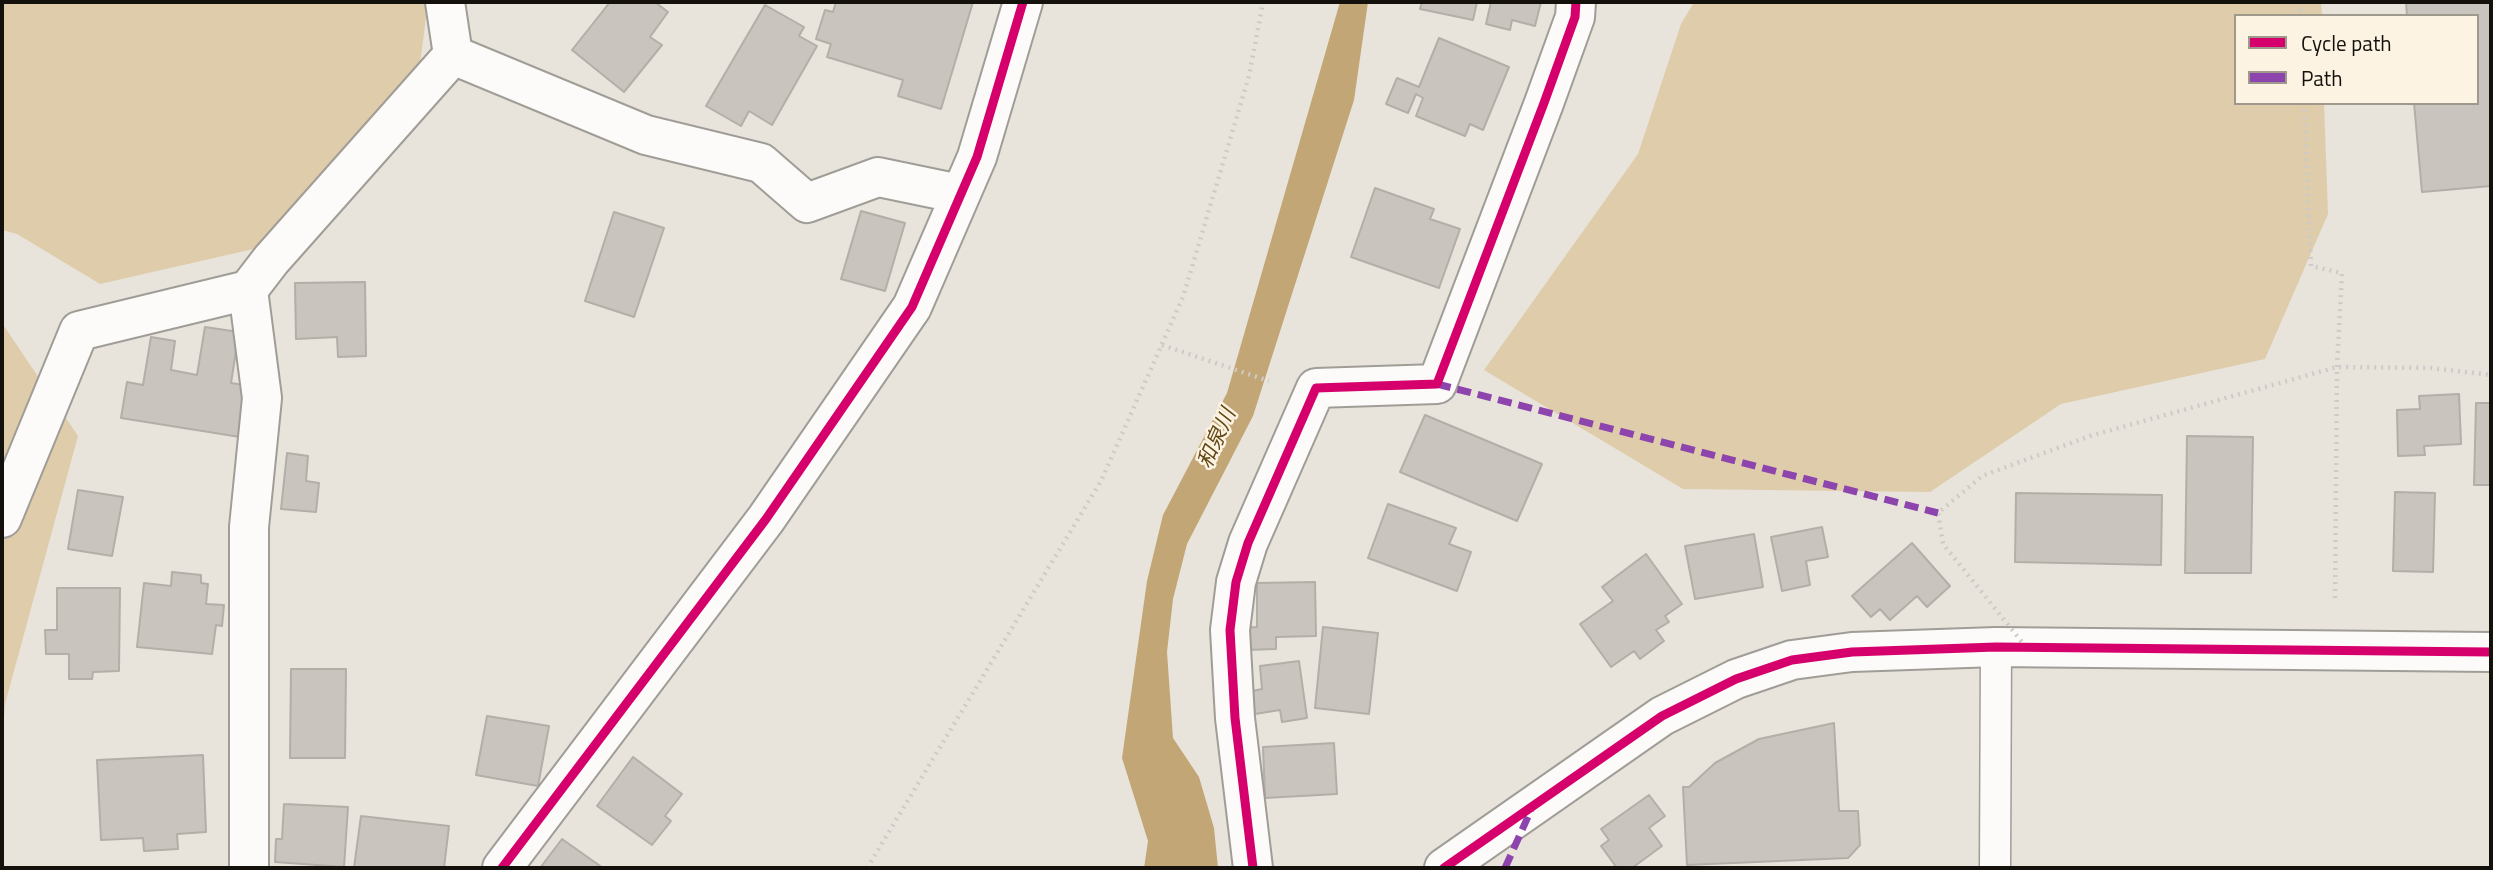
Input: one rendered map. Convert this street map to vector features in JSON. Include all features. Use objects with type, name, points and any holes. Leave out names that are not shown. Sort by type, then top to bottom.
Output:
[{"type":"street","points":[[445,2],[453,55]]},
{"type":"street","points":[[502,868],[766,519],[912,307],[977,157],[1023,2]]},
{"type":"street","points":[[1253,868],[1236,718],[1230,629],[1236,582],[1248,543],[1317,388],[1437,384],[1544,103],[1575,17],[1576,2]]},
{"type":"street","points":[[453,55],[646,135],[761,163],[807,203],[878,177],[960,194]]},
{"type":"street","points":[[2,518],[79,331],[248,290],[271,260],[453,55]]},
{"type":"street","points":[[248,290],[262,398],[249,527],[249,868]]},
{"type":"street","points":[[1444,868],[1662,716],[1736,679],[1792,660],[1852,652],[2011,647],[2491,652]]},
{"type":"lane","points":[[1995,868],[2011,647]]},
{"type":"path","points":[[867,868],[1101,481],[1164,346],[1183,297],[1249,76],[1263,2]]},
{"type":"path","points":[[2304,105],[2311,266],[2342,273],[2337,367],[2333,649]]},
{"type":"path","points":[[1164,346],[1283,386]]},
{"type":"path","points":[[2011,647],[1943,544],[1938,513],[1982,476],[2090,436],[2337,367],[2431,368],[2491,375]]},
{"type":"shaded area","points":[[2,2],[428,2],[419,72],[258,248],[100,284],[17,234],[2,230]]},
{"type":"shaded area","points":[[1694,2],[2321,2],[2322,14],[2234,14],[2234,105],[2324,105],[2328,214],[2265,359],[2061,404],[1930,492],[1683,489],[1484,370],[1638,154],[1681,24]]},
{"type":"shaded area","points":[[2,323],[78,436],[5,704],[2,752]]},
{"type":"water","name":"和泉川","points":[[1340,2],[1368,2],[1354,100],[1253,416],[1187,544],[1173,599],[1167,652],[1173,738],[1199,777],[1214,828],[1218,868],[1144,868],[1148,841],[1122,758],[1147,581],[1163,515],[1227,393]]},
{"type":"building","points":[[610,2],[655,2],[668,12],[650,37],[662,45],[624,92],[572,50]]},
{"type":"building","points":[[836,2],[973,2],[941,109],[898,96],[903,80],[827,57],[831,44],[816,39],[825,10],[833,12]]},
{"type":"building","points":[[1422,2],[1477,2],[1473,20],[1420,9]]},
{"type":"building","points":[[1491,2],[1541,2],[1535,26],[1512,20],[1510,30],[1486,24]]},
{"type":"building","points":[[2406,2],[2491,2],[2491,186],[2422,192],[2414,105],[2479,105],[2479,14],[2407,14]]},
{"type":"building","points":[[765,5],[804,27],[799,36],[817,46],[772,125],[749,111],[741,126],[706,106]]},
{"type":"building","points":[[1439,38],[1509,67],[1483,130],[1470,124],[1465,136],[1416,116],[1423,98],[1416,94],[1408,113],[1386,104],[1397,78],[1419,87]]},
{"type":"building","points":[[1375,188],[1434,209],[1430,219],[1460,229],[1439,288],[1351,257]]},
{"type":"building","points":[[861,211],[905,223],[885,291],[841,279]]},
{"type":"building","points":[[614,212],[664,228],[634,317],[585,301]]},
{"type":"building","points":[[365,282],[366,356],[338,357],[337,337],[296,339],[295,283]]},
{"type":"building","points":[[205,327],[239,332],[231,383],[244,385],[240,437],[121,418],[127,382],[143,385],[151,337],[175,341],[171,370],[197,375]]},
{"type":"building","points":[[2459,394],[2461,444],[2424,446],[2425,455],[2398,456],[2397,410],[2420,409],[2419,396]]},
{"type":"building","points":[[2476,403],[2491,403],[2491,485],[2474,485]]},
{"type":"building","points":[[1425,415],[1542,464],[1517,521],[1400,472]]},
{"type":"building","points":[[2187,436],[2253,437],[2251,573],[2185,573]]},
{"type":"building","points":[[287,453],[308,456],[306,481],[319,483],[316,512],[281,509]]},
{"type":"building","points":[[78,490],[123,497],[112,556],[68,549]]},
{"type":"building","points":[[2395,492],[2435,493],[2433,572],[2393,571]]},
{"type":"building","points":[[2016,493],[2162,495],[2161,565],[2015,562]]},
{"type":"building","points":[[1388,504],[1456,528],[1449,544],[1471,552],[1457,591],[1368,558]]},
{"type":"building","points":[[1822,527],[1828,557],[1806,561],[1810,585],[1782,591],[1771,537]]},
{"type":"building","points":[[1754,534],[1763,587],[1695,599],[1685,546]]},
{"type":"building","points":[[1912,543],[1950,586],[1927,607],[1917,596],[1890,620],[1880,609],[1871,617],[1852,596]]},
{"type":"building","points":[[1646,554],[1682,604],[1665,616],[1669,622],[1656,630],[1664,641],[1640,659],[1634,651],[1611,667],[1580,624],[1613,601],[1602,587]]},
{"type":"building","points":[[172,572],[201,575],[201,583],[208,584],[206,604],[224,605],[222,626],[216,625],[212,654],[137,647],[144,583],[171,586]]},
{"type":"building","points":[[1315,582],[1316,636],[1276,637],[1276,649],[1245,650],[1244,628],[1257,627],[1257,583]]},
{"type":"building","points":[[57,588],[120,588],[119,671],[93,672],[92,679],[69,679],[69,654],[46,654],[45,630],[57,630]]},
{"type":"building","points":[[1323,627],[1378,633],[1369,714],[1315,708]]},
{"type":"building","points":[[1299,661],[1307,718],[1282,722],[1280,710],[1255,714],[1252,691],[1262,689],[1260,666]]},
{"type":"building","points":[[291,669],[346,669],[345,758],[290,758]]},
{"type":"building","points":[[487,716],[549,726],[538,786],[476,775]]},
{"type":"building","points":[[1834,723],[1839,811],[1858,811],[1860,845],[1848,858],[1687,865],[1683,787],[1689,787],[1715,763],[1759,739]]},
{"type":"building","points":[[1334,743],[1337,794],[1265,798],[1263,747]]},
{"type":"building","points":[[203,755],[206,832],[177,834],[178,849],[144,851],[143,838],[101,840],[97,760]]},
{"type":"building","points":[[633,757],[682,794],[665,816],[671,821],[652,845],[597,806]]},
{"type":"building","points":[[1649,795],[1665,816],[1649,828],[1662,846],[1632,868],[1617,868],[1601,846],[1609,840],[1601,829]]},
{"type":"building","points":[[284,804],[348,807],[344,867],[275,862],[276,839],[282,839]]},
{"type":"building","points":[[361,816],[449,826],[444,868],[354,868]]},
{"type":"building","points":[[562,839],[603,868],[540,868]]},
{"type":"marked path","points":[[1437,384],[1938,513]]},
{"type":"marked path","points":[[1505,868],[1531,810]]},
{"type":"cycle path","points":[[502,868],[766,519],[912,307],[977,157],[1023,2]]},
{"type":"cycle path","points":[[1253,868],[1235,718],[1230,630],[1236,582],[1248,543],[1316,388],[1437,384],[1544,103],[1575,17],[1576,2]]},
{"type":"cycle path","points":[[1444,868],[1662,716],[1736,679],[1792,660],[1852,652],[1996,647],[2491,652]]}]
